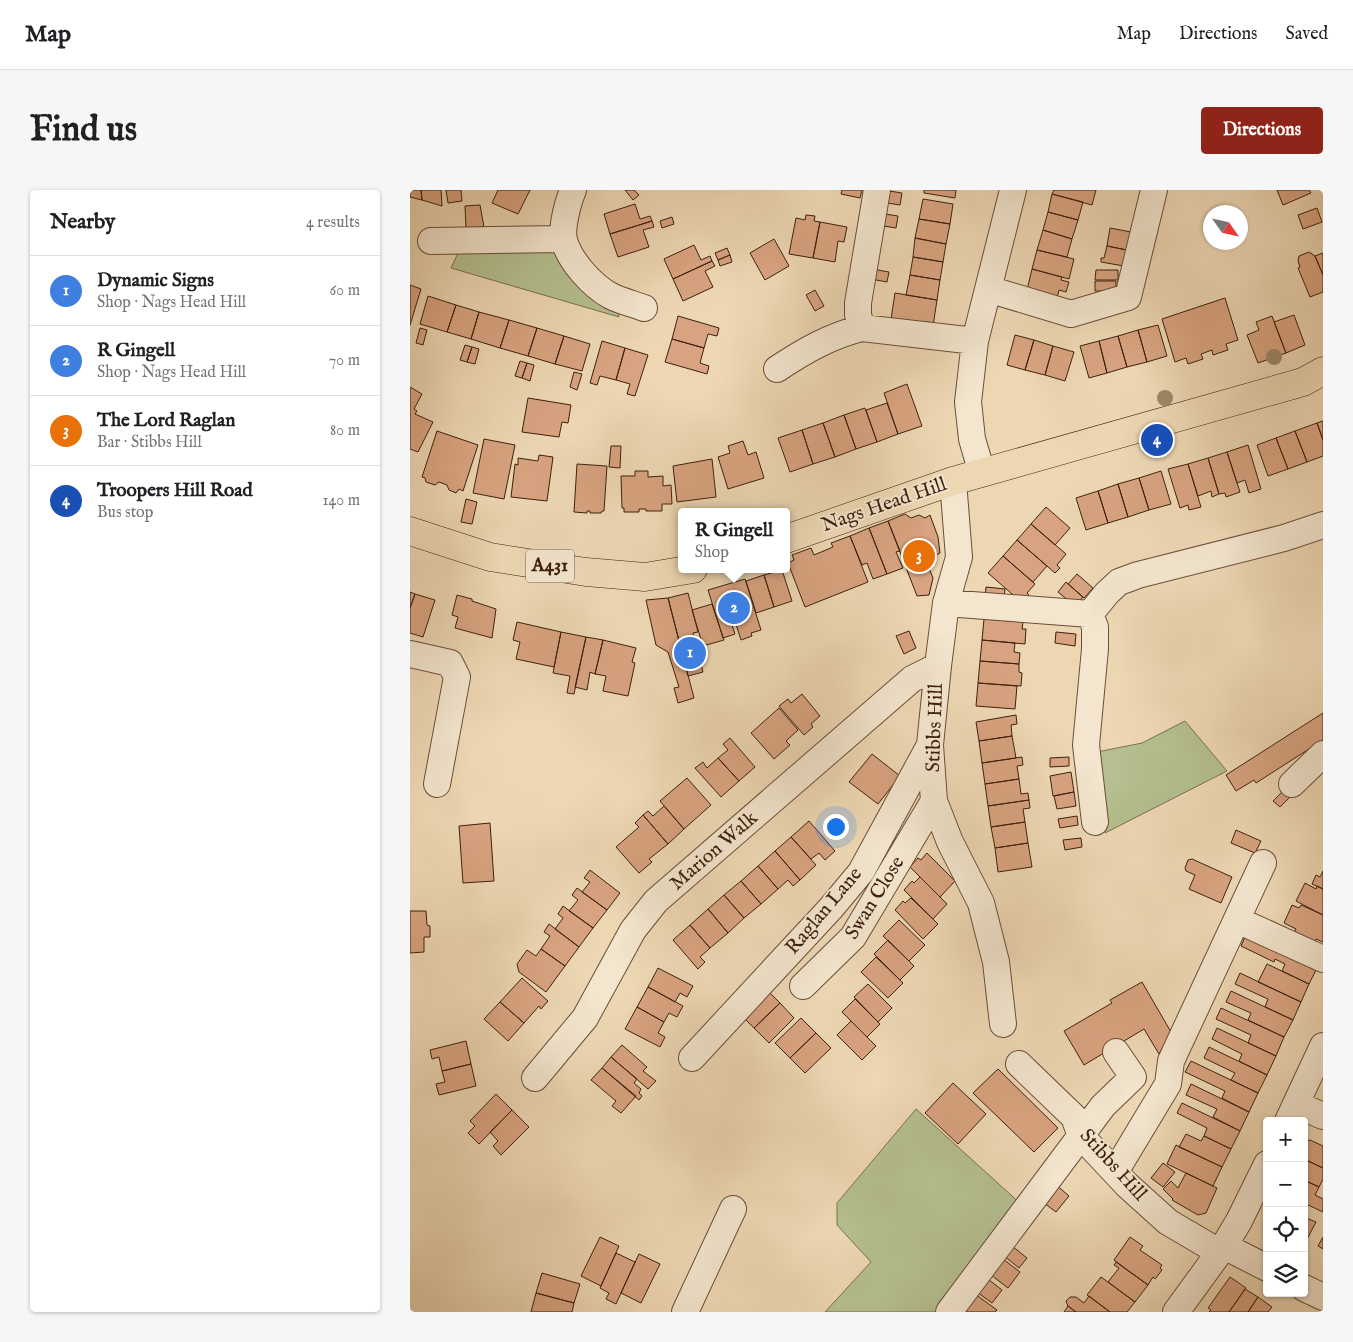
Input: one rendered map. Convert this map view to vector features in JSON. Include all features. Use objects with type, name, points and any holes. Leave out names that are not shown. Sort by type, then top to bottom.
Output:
[{"type":"main road","name":"Nags Head Hill","points":[[790,538],[953,481],[1303,382],[1323,371]]},
{"type":"main road","name":"A431","points":[[410,531],[490,556],[586,572],[645,577],[678,572]]},
{"type":"street","points":[[573,190],[567,206],[564,239],[574,262],[590,280],[610,296],[644,308]]},
{"type":"street","points":[[862,328],[858,314],[858,303],[878,190]]},
{"type":"street","points":[[982,473],[972,439],[968,402],[975,341],[1013,190]]},
{"type":"street","points":[[988,290],[1071,314],[1128,297],[1154,190]]},
{"type":"street","points":[[431,241],[564,239]]},
{"type":"street","points":[[777,368],[811,347],[845,332],[862,328],[975,341]]},
{"type":"street","name":"Stibbs Hill","points":[[953,481],[959,557],[946,603],[938,666],[930,745],[934,801],[950,842],[981,904],[996,962],[1002,1024]]},
{"type":"street","points":[[1090,614],[1119,582],[1138,575],[1275,541],[1323,525]]},
{"type":"street","points":[[946,603],[1090,614]]},
{"type":"street","points":[[1090,614],[1095,627],[1095,649],[1086,745],[1095,822]]},
{"type":"street","points":[[410,654],[450,663],[457,677],[437,784]]},
{"type":"street","name":"Marion Walk","points":[[535,1078],[585,1018],[633,930],[656,901],[912,679],[938,666]]},
{"type":"street","name":"Raglan Lane","points":[[692,1058],[831,908],[860,872],[930,745]]},
{"type":"street","points":[[1292,784],[1323,754]]},
{"type":"street","name":"Swan Close","points":[[803,986],[854,937],[934,801]]},
{"type":"street","points":[[1115,1172],[1168,1084],[1171,1060],[1263,864]]},
{"type":"street","points":[[1237,920],[1323,959]]},
{"type":"street","points":[[1323,1046],[1292,1112],[1323,1116]]},
{"type":"street","points":[[949,1312],[1103,1106],[1133,1078],[1116,1052]]},
{"type":"street","name":"Stibbs Hill","points":[[1018,1064],[1074,1117],[1082,1136],[1115,1172],[1168,1222],[1221,1249],[1263,1266]]},
{"type":"street","points":[[1119,1090],[1145,1107]]},
{"type":"street","points":[[1176,1312],[1239,1221],[1263,1172]]},
{"type":"street","points":[[685,1312],[733,1210]]},
{"type":"street","points":[[1308,1290],[1323,1297]]},
{"type":"green space","points":[[553,249],[573,280],[587,294],[618,313],[619,317],[451,268],[459,251]]},
{"type":"green space","points":[[1185,721],[1227,771],[1105,833],[1097,752],[1142,743]]},
{"type":"green space","points":[[916,1109],[1022,1205],[942,1312],[825,1312],[871,1262],[837,1225],[837,1203]]},
{"type":"building","points":[[410,190],[421,190],[422,200],[410,197]]},
{"type":"building","points":[[421,190],[441,190],[442,206],[422,200]]},
{"type":"building","points":[[446,190],[461,190],[462,201],[448,203]]},
{"type":"building","points":[[498,190],[530,190],[518,214],[492,203]]},
{"type":"building","points":[[625,190],[634,190],[639,195],[633,200]]},
{"type":"building","points":[[842,190],[862,190],[860,198],[841,194]]},
{"type":"building","points":[[883,190],[902,193],[900,205],[881,202]]},
{"type":"building","points":[[924,190],[956,190],[955,198],[924,193]]},
{"type":"building","points":[[1054,190],[1096,190],[1092,205],[1052,194]]},
{"type":"building","points":[[1277,190],[1309,190],[1311,193],[1283,205]]},
{"type":"building","points":[[1052,194],[1083,202],[1078,220],[1048,212]]},
{"type":"building","points":[[923,199],[953,204],[950,224],[919,219]]},
{"type":"building","points":[[635,204],[640,219],[650,216],[652,221],[610,234],[604,214]]},
{"type":"building","points":[[480,205],[484,227],[466,228],[465,206]]},
{"type":"building","points":[[1317,208],[1322,222],[1303,229],[1298,215]]},
{"type":"building","points":[[1048,212],[1078,220],[1072,239],[1043,230]]},
{"type":"building","points":[[879,213],[898,216],[896,228],[877,225]]},
{"type":"building","points":[[806,215],[815,216],[814,221],[820,222],[813,258],[789,254],[796,218],[805,220]]},
{"type":"building","points":[[672,217],[674,224],[662,228],[660,221]]},
{"type":"building","points":[[919,219],[950,224],[946,244],[915,238]]},
{"type":"building","points":[[652,221],[654,227],[643,230],[649,247],[618,257],[610,234]]},
{"type":"building","points":[[820,222],[847,227],[844,242],[838,241],[835,262],[813,258]]},
{"type":"building","points":[[1110,228],[1131,232],[1127,250],[1107,246]]},
{"type":"building","points":[[1043,230],[1072,239],[1067,257],[1037,250]]},
{"type":"building","points":[[915,238],[946,244],[943,262],[913,257]]},
{"type":"building","points":[[774,239],[789,266],[765,280],[750,253]]},
{"type":"building","points":[[694,245],[701,260],[710,256],[712,261],[673,279],[664,259]]},
{"type":"building","points":[[1107,246],[1127,250],[1124,266],[1101,262]]},
{"type":"building","points":[[727,248],[730,255],[718,260],[715,253]]},
{"type":"building","points":[[1037,250],[1074,259],[1069,279],[1032,269]]},
{"type":"building","points":[[1309,252],[1315,256],[1323,275],[1323,292],[1310,297],[1298,268],[1300,267],[1299,256]]},
{"type":"building","points":[[1323,253],[1323,275],[1315,256]]},
{"type":"building","points":[[730,255],[732,262],[720,266],[718,260]]},
{"type":"building","points":[[913,257],[943,262],[940,280],[910,275]]},
{"type":"building","points":[[712,261],[715,266],[705,271],[713,287],[683,301],[673,279]]},
{"type":"building","points":[[872,269],[889,272],[887,282],[871,279]]},
{"type":"building","points":[[1032,269],[1062,277],[1061,280],[1069,282],[1066,292],[1059,290],[1057,298],[1027,290]]},
{"type":"building","points":[[1096,270],[1118,270],[1118,280],[1095,280]]},
{"type":"building","points":[[910,275],[940,280],[937,300],[906,295]]},
{"type":"building","points":[[1095,281],[1116,281],[1116,291],[1095,291]]},
{"type":"building","points":[[410,285],[421,289],[410,325]]},
{"type":"building","points":[[815,290],[824,306],[815,311],[806,295]]},
{"type":"building","points":[[895,293],[937,300],[933,326],[891,319]]},
{"type":"building","points":[[428,296],[456,305],[447,332],[420,324]]},
{"type":"building","points":[[1225,298],[1238,340],[1226,344],[1228,350],[1213,355],[1212,350],[1201,354],[1203,359],[1188,364],[1186,358],[1175,362],[1162,319]]},
{"type":"building","points":[[456,305],[479,312],[471,339],[447,332]]},
{"type":"building","points":[[479,312],[509,320],[500,348],[471,339]]},
{"type":"building","points":[[1294,315],[1305,345],[1286,353],[1274,322]]},
{"type":"building","points":[[678,316],[719,328],[717,336],[708,334],[704,348],[672,339]]},
{"type":"building","points":[[1272,316],[1286,353],[1258,363],[1247,335],[1259,330],[1256,322]]},
{"type":"building","points":[[509,320],[537,328],[528,356],[500,348]]},
{"type":"building","points":[[1158,325],[1167,356],[1147,362],[1138,330]]},
{"type":"building","points":[[420,328],[427,330],[423,345],[416,343]]},
{"type":"building","points":[[537,328],[564,336],[555,364],[528,356]]},
{"type":"building","points":[[1138,330],[1147,362],[1127,367],[1118,336]]},
{"type":"building","points":[[1015,335],[1034,340],[1025,370],[1007,365]]},
{"type":"building","points":[[564,336],[590,344],[582,371],[555,364]]},
{"type":"building","points":[[1118,336],[1127,367],[1107,373],[1099,341]]},
{"type":"building","points":[[672,339],[704,348],[700,363],[709,366],[707,374],[665,362]]},
{"type":"building","points":[[1034,340],[1053,346],[1045,375],[1025,370]]},
{"type":"building","points":[[602,341],[625,348],[616,380],[600,376],[597,385],[590,383]]},
{"type":"building","points":[[1099,341],[1107,373],[1089,378],[1080,346]]},
{"type":"building","points":[[465,345],[472,347],[467,362],[460,360]]},
{"type":"building","points":[[1053,346],[1074,352],[1065,381],[1045,375]]},
{"type":"building","points":[[472,347],[479,349],[475,364],[467,362]]},
{"type":"building","points":[[625,348],[648,355],[635,396],[627,394],[630,384],[616,380]]},
{"type":"building","points":[[520,361],[527,363],[522,378],[515,376]]},
{"type":"building","points":[[527,363],[534,365],[530,381],[522,378]]},
{"type":"building","points":[[574,372],[582,374],[577,390],[570,387]]},
{"type":"building","points":[[907,384],[922,426],[898,434],[884,393]]},
{"type":"building","points":[[410,387],[422,394],[414,409],[417,411],[415,414],[433,422],[418,452],[410,449]]},
{"type":"building","points":[[528,398],[571,405],[568,423],[562,422],[559,437],[522,432]]},
{"type":"building","points":[[887,403],[898,434],[877,442],[866,410]]},
{"type":"building","points":[[865,408],[877,442],[856,449],[844,415]]},
{"type":"building","points":[[844,415],[856,449],[835,457],[823,423]]},
{"type":"building","points":[[1323,421],[1323,440],[1317,423]]},
{"type":"building","points":[[823,423],[835,457],[813,464],[802,430]]},
{"type":"building","points":[[1317,423],[1323,440],[1323,456],[1307,462],[1295,431]]},
{"type":"building","points":[[802,430],[813,464],[790,472],[778,438]]},
{"type":"building","points":[[437,431],[478,445],[463,491],[459,489],[456,493],[449,490],[447,485],[439,482],[435,485],[426,482],[425,478],[422,477]]},
{"type":"building","points":[[1295,431],[1307,462],[1288,469],[1276,438]]},
{"type":"building","points":[[1276,438],[1288,469],[1268,476],[1257,445]]},
{"type":"building","points":[[484,439],[515,445],[504,499],[473,493]]},
{"type":"building","points":[[743,441],[748,455],[756,452],[764,478],[728,489],[718,457],[730,453],[728,446]]},
{"type":"building","points":[[1248,445],[1261,489],[1249,493],[1245,480],[1237,483],[1227,452]]},
{"type":"building","points":[[611,446],[621,446],[620,468],[609,467]]},
{"type":"building","points":[[1227,452],[1240,492],[1226,497],[1225,493],[1219,494],[1208,458]]},
{"type":"building","points":[[539,455],[553,457],[547,501],[511,497],[515,464],[518,465],[518,458],[538,461]]},
{"type":"building","points":[[1208,458],[1219,494],[1212,497],[1211,491],[1198,496],[1188,464]]},
{"type":"building","points":[[712,459],[716,497],[677,502],[673,466]]},
{"type":"building","points":[[577,464],[607,466],[604,511],[601,513],[590,513],[590,511],[587,511],[587,513],[574,512]]},
{"type":"building","points":[[1188,464],[1201,507],[1189,510],[1188,505],[1180,508],[1168,469]]},
{"type":"building","points":[[635,471],[648,471],[648,477],[663,476],[663,486],[671,485],[672,504],[662,504],[662,511],[639,509],[639,512],[624,512],[624,508],[622,508],[621,476],[635,476]]},
{"type":"building","points":[[1161,471],[1171,504],[1149,510],[1139,478]]},
{"type":"building","points":[[1139,478],[1149,510],[1128,517],[1118,484]]},
{"type":"building","points":[[1118,484],[1128,517],[1108,523],[1098,491]]},
{"type":"building","points":[[1098,491],[1108,523],[1086,530],[1076,498]]},
{"type":"building","points":[[466,499],[477,502],[472,524],[461,522]]},
{"type":"building","points":[[1046,507],[1070,528],[1055,545],[1031,524]]},
{"type":"building","points":[[905,514],[911,518],[919,515],[925,518],[930,515],[938,537],[940,553],[936,555],[937,557],[926,561],[933,578],[929,595],[917,596],[888,521]]},
{"type":"building","points":[[888,521],[900,551],[896,552],[903,568],[887,574],[869,528]]},
{"type":"building","points":[[1031,524],[1066,554],[1057,565],[1060,568],[1055,573],[1017,540]]},
{"type":"building","points":[[869,528],[887,574],[873,579],[867,563],[862,565],[850,536]]},
{"type":"building","points":[[850,536],[868,582],[805,607],[790,568],[790,562],[794,560],[792,555],[811,548],[814,555],[833,547],[831,543]]},
{"type":"building","points":[[1017,540],[1047,566],[1033,582],[1003,556]]},
{"type":"building","points":[[1003,556],[1035,584],[1027,593],[1029,595],[1023,602],[988,573]]},
{"type":"building","points":[[783,573],[792,601],[774,607],[764,575]]},
{"type":"building","points":[[1077,574],[1093,588],[1084,598],[1068,584]]},
{"type":"building","points":[[764,575],[774,607],[756,613],[746,581]]},
{"type":"building","points":[[745,579],[761,630],[751,633],[752,636],[741,640],[734,618],[730,619],[735,634],[723,638],[708,590]]},
{"type":"building","points":[[1066,582],[1083,597],[1075,606],[1058,592]]},
{"type":"building","points":[[986,587],[1005,589],[1004,600],[985,598]]},
{"type":"building","points":[[410,592],[415,594],[410,608]]},
{"type":"building","points":[[688,593],[698,632],[693,633],[703,672],[688,676],[668,598]]},
{"type":"building","points":[[415,594],[435,600],[423,637],[410,633],[410,608]]},
{"type":"building","points":[[457,595],[496,609],[492,638],[455,628],[458,617],[452,615]]},
{"type":"building","points":[[668,598],[694,698],[678,703],[674,688],[679,687],[668,652],[656,645],[646,600]]},
{"type":"building","points":[[712,604],[724,640],[703,646],[692,610]]},
{"type":"building","points":[[984,619],[1023,622],[1022,629],[1026,629],[1025,644],[982,640]]},
{"type":"building","points":[[517,622],[561,632],[554,667],[516,659],[520,642],[513,640]]},
{"type":"building","points":[[909,631],[916,648],[904,654],[896,636]]},
{"type":"building","points":[[561,632],[586,637],[574,694],[567,693],[570,676],[553,673]]},
{"type":"building","points":[[1056,632],[1076,634],[1075,646],[1055,643]]},
{"type":"building","points":[[586,637],[603,640],[595,674],[590,672],[587,690],[575,687]]},
{"type":"building","points":[[603,640],[636,648],[632,662],[635,663],[628,696],[603,691],[606,676],[595,674]]},
{"type":"building","points":[[982,640],[1015,643],[1014,652],[1020,653],[1019,664],[980,661]]},
{"type":"building","points":[[980,661],[1019,664],[1019,672],[1022,673],[1021,686],[978,683]]},
{"type":"building","points":[[978,683],[1017,686],[1015,709],[976,706]]},
{"type":"building","points":[[802,694],[820,716],[811,724],[813,727],[804,735],[779,706],[788,699],[791,703]]},
{"type":"building","points":[[779,708],[798,730],[786,741],[790,745],[774,759],[751,733]]},
{"type":"building","points":[[1323,713],[1323,740],[1256,783],[1254,780],[1236,791],[1226,775]]},
{"type":"building","points":[[1016,715],[1017,724],[1011,725],[1012,736],[979,741],[976,722]]},
{"type":"building","points":[[1012,736],[1016,758],[982,763],[979,741]]},
{"type":"building","points":[[730,738],[755,767],[739,781],[718,758],[728,750],[723,744]]},
{"type":"building","points":[[872,754],[900,776],[878,804],[849,782]]},
{"type":"building","points":[[1022,757],[1023,765],[1017,766],[1019,779],[985,784],[982,763]]},
{"type":"building","points":[[1069,757],[1069,766],[1050,767],[1050,758]]},
{"type":"building","points":[[718,758],[739,781],[721,797],[695,768],[703,762],[707,768]]},
{"type":"building","points":[[1071,772],[1074,792],[1053,796],[1050,776]]},
{"type":"building","points":[[687,778],[711,805],[684,829],[660,801]]},
{"type":"building","points":[[1019,779],[1021,794],[1028,793],[1029,800],[988,806],[985,784]]},
{"type":"building","points":[[1286,788],[1293,794],[1280,807],[1273,801]]},
{"type":"building","points":[[1074,792],[1076,806],[1057,809],[1054,796]]},
{"type":"building","points":[[1029,800],[1030,808],[1023,809],[1025,822],[991,827],[988,806]]},
{"type":"building","points":[[664,806],[684,829],[668,844],[643,815],[648,811],[653,816]]},
{"type":"building","points":[[643,815],[668,844],[649,859],[652,862],[639,873],[616,847],[639,827],[635,823]]},
{"type":"building","points":[[1077,816],[1078,825],[1060,828],[1058,819]]},
{"type":"building","points":[[809,821],[835,851],[825,860],[819,853],[811,859],[791,837]]},
{"type":"building","points":[[1025,822],[1028,843],[995,848],[991,827]]},
{"type":"building","points":[[490,823],[494,881],[463,883],[459,826]]},
{"type":"building","points":[[1236,830],[1261,841],[1255,853],[1231,843]]},
{"type":"building","points":[[791,837],[816,865],[800,880],[775,851]]},
{"type":"building","points":[[1081,838],[1082,847],[1065,850],[1063,840]]},
{"type":"building","points":[[1028,843],[1032,867],[998,872],[995,848]]},
{"type":"building","points":[[775,851],[800,880],[793,886],[788,880],[778,889],[758,866]]},
{"type":"building","points":[[927,853],[955,881],[940,897],[910,867],[918,858],[921,860]]},
{"type":"building","points":[[1192,859],[1232,877],[1221,903],[1189,889],[1195,875],[1186,871],[1185,868],[1188,860]]},
{"type":"building","points":[[758,866],[778,889],[761,904],[741,881]]},
{"type":"building","points":[[590,870],[620,893],[607,910],[582,892],[590,882],[584,878]]},
{"type":"building","points":[[1323,871],[1323,889],[1312,884],[1316,875],[1320,877]]},
{"type":"building","points":[[920,877],[947,904],[933,919],[904,890],[912,881],[914,883]]},
{"type":"building","points":[[741,881],[761,904],[744,918],[724,895]]},
{"type":"building","points":[[1305,883],[1316,889],[1317,886],[1323,889],[1323,915],[1296,901]]},
{"type":"building","points":[[577,888],[607,910],[593,928],[569,911],[578,900],[572,895]]},
{"type":"building","points":[[724,895],[744,918],[728,933],[708,909]]},
{"type":"building","points":[[911,898],[938,924],[923,939],[895,910],[903,901],[905,903]]},
{"type":"building","points":[[1292,905],[1299,908],[1301,905],[1323,915],[1323,942],[1316,939],[1314,944],[1293,935],[1296,929],[1284,923]]},
{"type":"building","points":[[563,906],[593,928],[579,947],[555,929],[563,918],[558,914]]},
{"type":"building","points":[[708,909],[728,933],[710,948],[690,925]]},
{"type":"building","points":[[410,911],[426,911],[427,925],[430,926],[430,937],[424,937],[424,952],[410,953]]},
{"type":"building","points":[[899,920],[925,945],[909,961],[883,936]]},
{"type":"building","points":[[549,924],[579,947],[565,966],[541,949],[550,936],[544,932]]},
{"type":"building","points":[[690,925],[710,948],[700,957],[705,962],[698,969],[673,940]]},
{"type":"building","points":[[1247,932],[1318,966],[1309,984],[1282,971],[1285,964],[1275,959],[1274,962],[1241,946]]},
{"type":"building","points":[[888,940],[914,966],[900,980],[874,954]]},
{"type":"building","points":[[541,949],[565,966],[546,992],[519,972],[517,964],[527,950],[536,956]]},
{"type":"building","points":[[876,957],[903,983],[888,998],[861,972]]},
{"type":"building","points":[[1267,964],[1309,984],[1301,1002],[1258,982]]},
{"type":"building","points":[[658,968],[693,986],[687,997],[680,993],[675,1002],[648,987]]},
{"type":"building","points":[[1240,973],[1301,1002],[1293,1020],[1265,1007],[1268,999],[1235,984]]},
{"type":"building","points":[[522,978],[548,1001],[541,1009],[539,1006],[524,1023],[500,1002]]},
{"type":"building","points":[[1142,982],[1171,1032],[1159,1054],[1144,1029],[1084,1065],[1064,1031],[1112,1003],[1110,1000]]},
{"type":"building","points":[[868,984],[892,1008],[878,1022],[854,997]]},
{"type":"building","points":[[648,987],[683,1006],[677,1017],[669,1013],[664,1022],[637,1007]]},
{"type":"building","points":[[765,988],[780,1003],[754,1028],[739,1013]]},
{"type":"building","points":[[1231,991],[1293,1020],[1284,1037],[1248,1020],[1251,1013],[1226,1002]]},
{"type":"building","points":[[855,999],[880,1024],[867,1037],[842,1012]]},
{"type":"building","points":[[500,1002],[524,1023],[508,1041],[484,1019]]},
{"type":"building","points":[[780,1003],[794,1018],[769,1043],[754,1028]]},
{"type":"building","points":[[637,1007],[664,1022],[658,1033],[665,1037],[660,1047],[625,1029]]},
{"type":"building","points":[[1221,1008],[1284,1037],[1276,1056],[1248,1043],[1251,1035],[1216,1019]]},
{"type":"building","points":[[801,1018],[816,1033],[790,1058],[775,1043]]},
{"type":"building","points":[[851,1021],[876,1046],[862,1060],[837,1035]]},
{"type":"building","points":[[1217,1028],[1276,1056],[1267,1075],[1239,1061],[1242,1054],[1212,1039]]},
{"type":"building","points":[[816,1033],[831,1048],[805,1073],[790,1058]]},
{"type":"building","points":[[466,1041],[471,1064],[442,1071],[439,1057],[432,1059],[430,1050]]},
{"type":"building","points":[[622,1045],[647,1067],[643,1071],[656,1081],[648,1089],[611,1057]]},
{"type":"building","points":[[1209,1047],[1267,1075],[1258,1093],[1231,1080],[1235,1073],[1204,1058]]},
{"type":"building","points":[[611,1057],[637,1079],[634,1083],[641,1089],[639,1093],[642,1096],[639,1100],[602,1068]]},
{"type":"building","points":[[1191,1061],[1258,1093],[1249,1112],[1222,1098],[1225,1091],[1185,1072]]},
{"type":"building","points":[[471,1064],[476,1086],[439,1095],[436,1084],[445,1082],[442,1071]]},
{"type":"building","points":[[602,1068],[636,1096],[621,1113],[612,1106],[616,1101],[591,1080]]},
{"type":"building","points":[[998,1069],[1058,1128],[1034,1152],[973,1093]]},
{"type":"building","points":[[953,1083],[986,1114],[958,1144],[925,1113]]},
{"type":"building","points":[[1191,1084],[1249,1112],[1240,1131],[1213,1117],[1217,1109],[1186,1095]]},
{"type":"building","points":[[496,1094],[512,1110],[479,1144],[468,1133],[475,1126],[470,1121]]},
{"type":"building","points":[[1182,1103],[1240,1131],[1231,1149],[1204,1136],[1207,1128],[1177,1113]]},
{"type":"building","points":[[512,1110],[529,1127],[501,1155],[493,1146],[498,1141],[490,1132]]},
{"type":"building","points":[[1186,1134],[1201,1141],[1204,1136],[1231,1149],[1222,1167],[1179,1147]]},
{"type":"building","points":[[1308,1141],[1323,1146],[1323,1168],[1308,1161]]},
{"type":"building","points":[[1176,1145],[1222,1167],[1213,1186],[1167,1164]]},
{"type":"building","points":[[1308,1161],[1323,1168],[1323,1179],[1319,1187],[1308,1182]]},
{"type":"building","points":[[1163,1163],[1175,1172],[1163,1187],[1151,1178]]},
{"type":"building","points":[[1186,1173],[1217,1188],[1206,1213],[1198,1215],[1172,1200],[1163,1189],[1171,1181],[1178,1188]]},
{"type":"building","points":[[1308,1182],[1319,1187],[1315,1195],[1323,1199],[1323,1212],[1308,1205]]},
{"type":"building","points":[[1054,1183],[1069,1196],[1056,1212],[1040,1200]]},
{"type":"building","points":[[1308,1219],[1316,1222],[1308,1237]]},
{"type":"building","points":[[600,1237],[619,1246],[601,1286],[581,1276]]},
{"type":"building","points":[[1130,1237],[1143,1246],[1140,1250],[1162,1265],[1160,1268],[1162,1270],[1155,1279],[1153,1277],[1148,1285],[1114,1260]]},
{"type":"building","points":[[1323,1237],[1323,1249],[1318,1246]]},
{"type":"building","points":[[1012,1246],[1027,1258],[1019,1268],[1004,1256]]},
{"type":"building","points":[[616,1253],[635,1262],[616,1304],[606,1299],[609,1293],[600,1288]]},
{"type":"building","points":[[639,1254],[660,1264],[641,1303],[621,1293]]},
{"type":"building","points":[[1003,1259],[1020,1272],[1008,1288],[991,1275]]},
{"type":"building","points":[[1116,1262],[1148,1285],[1135,1302],[1108,1282],[1119,1268],[1114,1265]]},
{"type":"building","points":[[542,1273],[580,1284],[574,1303],[536,1293]]},
{"type":"building","points":[[984,1276],[1002,1290],[992,1303],[974,1290]]},
{"type":"building","points":[[1101,1277],[1135,1302],[1127,1312],[1110,1312],[1087,1295]]},
{"type":"building","points":[[1230,1277],[1246,1288],[1229,1312],[1209,1312],[1211,1310],[1208,1308]]},
{"type":"building","points":[[1245,1289],[1258,1297],[1248,1312],[1229,1312]]},
{"type":"building","points":[[536,1293],[574,1303],[572,1312],[531,1312]]},
{"type":"building","points":[[975,1294],[997,1310],[995,1312],[966,1312],[964,1310]]},
{"type":"building","points":[[1089,1296],[1110,1312],[1076,1312],[1068,1306],[1066,1301],[1070,1297],[1076,1297],[1084,1303]]},
{"type":"building","points":[[1258,1297],[1272,1307],[1268,1312],[1248,1312]]},
{"type":"building","points":[[1068,1306],[1076,1312],[1064,1312]]},
{"type":"place","name":"Troopers Hill Road","points":[[1157,440]]},
{"type":"place","name":"The Lord Raglan","points":[[919,556]]},
{"type":"place","name":"R Gingell","points":[[734,608]]},
{"type":"place","name":"Dynamic Signs","points":[[690,653]]}]
